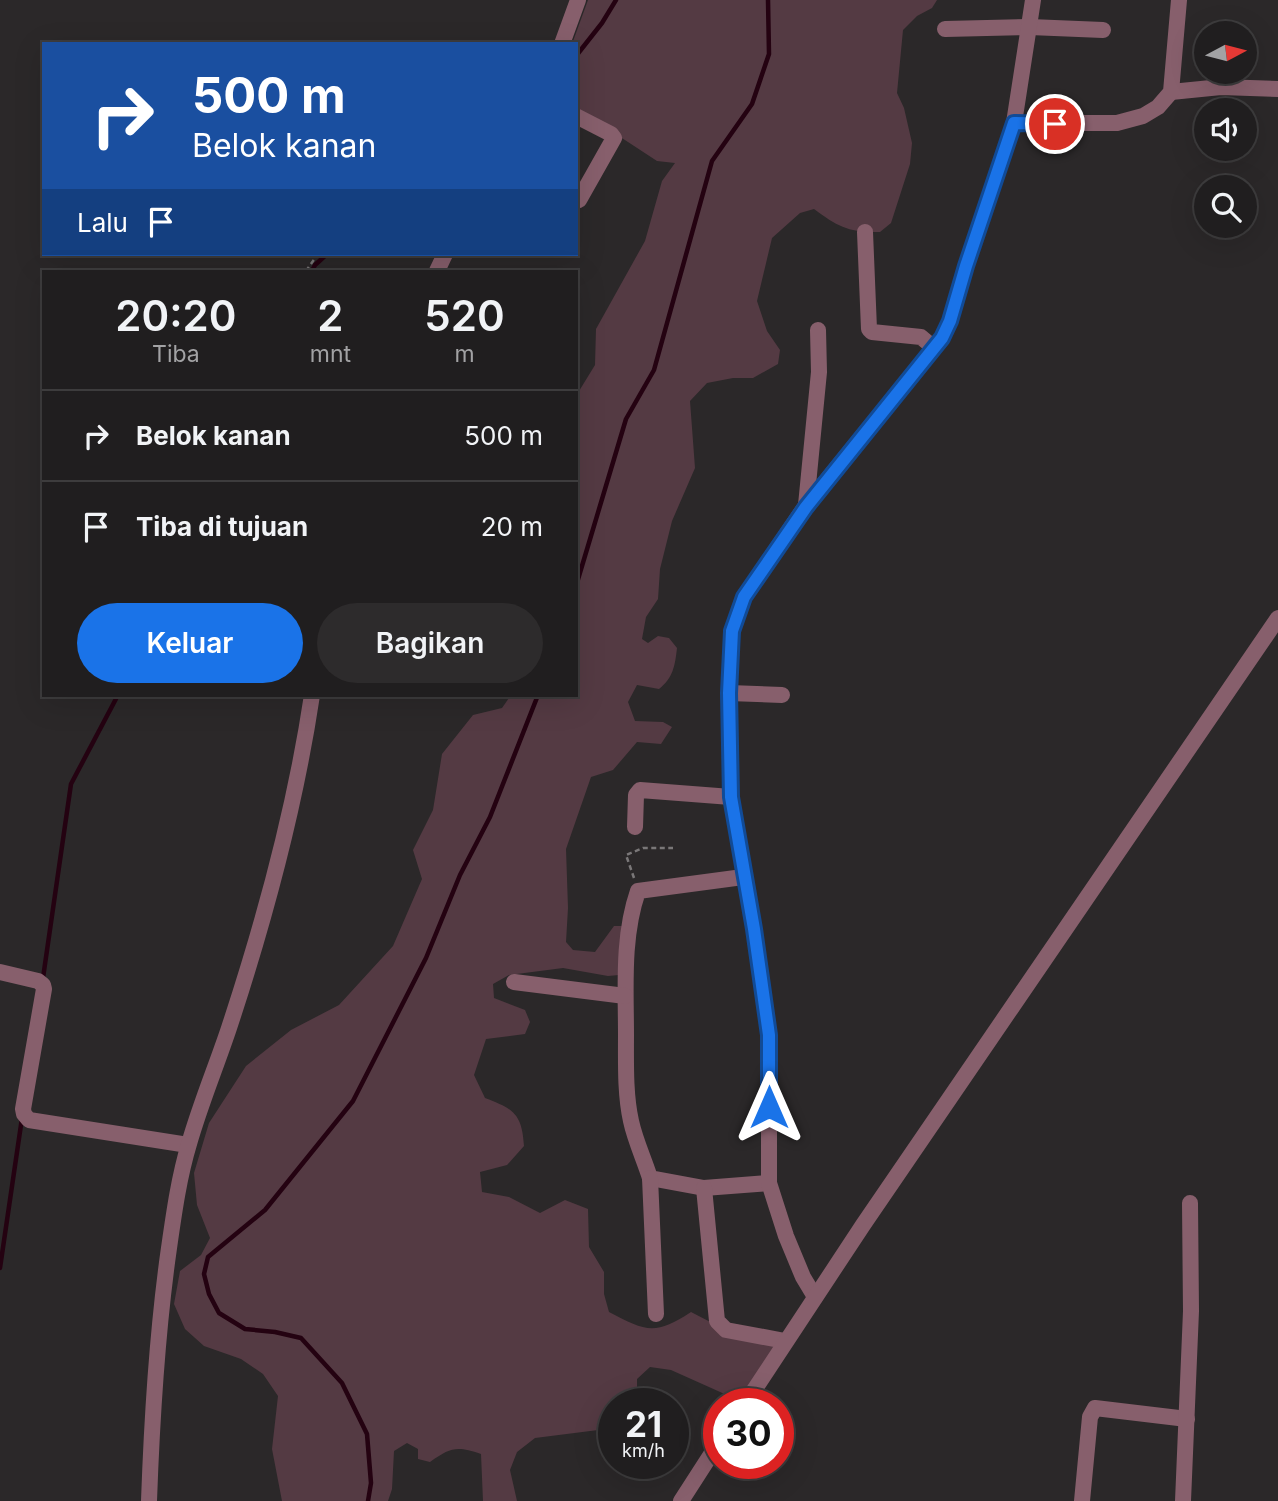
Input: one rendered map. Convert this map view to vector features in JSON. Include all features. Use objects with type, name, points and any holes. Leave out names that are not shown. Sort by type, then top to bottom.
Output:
[{"type":"street","points":[[563,42],[578,0]]},
{"type":"street","points":[[815,1297],[803,1277],[786,1236],[769,1183],[769,1035],[731,797],[729,693],[732,631],[744,597],[806,507],[934,348],[950,321],[1014,123],[1033,0]]},
{"type":"street","points":[[1014,123],[1130,121],[1158,107],[1171,92],[1180,0]]},
{"type":"street","points":[[945,29],[1030,27],[1103,30]]},
{"type":"street","points":[[1171,92],[1221,87],[1278,89]]},
{"type":"street","points":[[578,117],[614,138],[579,200]]},
{"type":"street","points":[[865,232],[869,329],[872,332],[921,337],[934,348]]},
{"type":"street","points":[[806,507],[819,372],[818,330]]},
{"type":"street","points":[[755,1388],[1278,618]]},
{"type":"street","points":[[729,693],[782,695]]},
{"type":"street","points":[[149,1501],[152,1401],[160,1312],[188,1145],[229,1028],[275,877],[302,762],[312,697]]},
{"type":"street","points":[[635,827],[636,794],[640,790],[731,797]]},
{"type":"street","points":[[656,1314],[650,1178],[631,1121],[627,1080],[625,996],[628,940],[638,891],[743,877]]},
{"type":"street","points":[[0,972],[38,981],[44,989],[23,1109],[25,1118],[188,1145]]},
{"type":"street","points":[[514,982],[625,996]]},
{"type":"street","points":[[650,1178],[704,1188],[769,1183]]},
{"type":"street","points":[[704,1188],[717,1321],[726,1330],[785,1341]]},
{"type":"street","points":[[1182,1501],[1191,1311],[1190,1203]]},
{"type":"street","points":[[1082,1501],[1090,1417],[1096,1408],[1187,1419]]},
{"type":"street","points":[[681,1501],[703,1467]]},
{"type":"path","points":[[638,891],[626,855],[643,848],[673,848]]},
{"type":"shaded area","points":[[588,0],[937,0],[932,8],[917,16],[903,30],[897,93],[904,108],[912,143],[910,164],[891,223],[880,232],[860,231],[838,224],[814,209],[800,213],[772,238],[757,301],[767,331],[780,350],[778,364],[753,378],[733,378],[707,383],[690,401],[695,468],[672,521],[660,569],[658,599],[646,617],[642,639],[648,643],[658,636],[669,638],[677,648],[675,660],[664,685],[659,689],[637,685],[628,702],[635,721],[663,722],[672,727],[661,744],[637,742],[613,770],[591,777],[566,849],[566,942],[573,950],[595,952],[614,926],[622,926],[619,975],[608,976],[563,968],[509,975],[493,984],[494,998],[525,1010],[530,1022],[525,1034],[486,1039],[474,1075],[485,1098],[515,1114],[521,1127],[524,1146],[507,1165],[480,1172],[482,1192],[509,1197],[540,1213],[565,1200],[588,1209],[589,1247],[604,1272],[604,1294],[609,1312],[641,1327],[659,1328],[691,1312],[720,1327],[782,1346],[748,1388],[711,1388],[671,1370],[650,1367],[637,1379],[637,1388],[598,1388],[598,1430],[535,1438],[517,1452],[510,1470],[517,1501],[483,1501],[481,1454],[454,1449],[430,1462],[418,1459],[418,1449],[407,1443],[394,1451],[392,1489],[388,1501],[282,1501],[272,1449],[278,1396],[263,1374],[241,1359],[204,1346],[185,1329],[174,1304],[180,1271],[201,1255],[210,1238],[197,1205],[194,1173],[209,1123],[246,1066],[291,1030],[339,1005],[393,946],[422,879],[413,850],[433,810],[442,754],[473,715],[502,708],[510,697],[578,697],[578,393],[595,365],[596,329],[645,241],[662,181],[675,163],[657,161],[578,109],[578,42],[573,42]]},
{"type":"waterway","points":[[578,53],[616,0]]},
{"type":"waterway","points":[[578,579],[626,419],[654,370],[712,161],[752,104],[769,54],[768,0]]},
{"type":"waterway","points":[[312,270],[325,256]]},
{"type":"waterway","points":[[43,978],[71,784],[117,697]]},
{"type":"waterway","points":[[368,1501],[371,1483],[367,1434],[342,1383],[301,1338],[245,1329],[219,1313],[209,1294],[204,1274],[208,1257],[265,1210],[353,1101],[426,958],[460,875],[490,817],[537,697]]},
{"type":"waterway","points":[[0,1268],[22,1118]]},
{"type":"route","points":[[769,1107],[769,1035],[731,797],[729,693],[732,631],[744,597],[806,507],[942,338],[950,321],[1014,123],[1055,124]]}]
